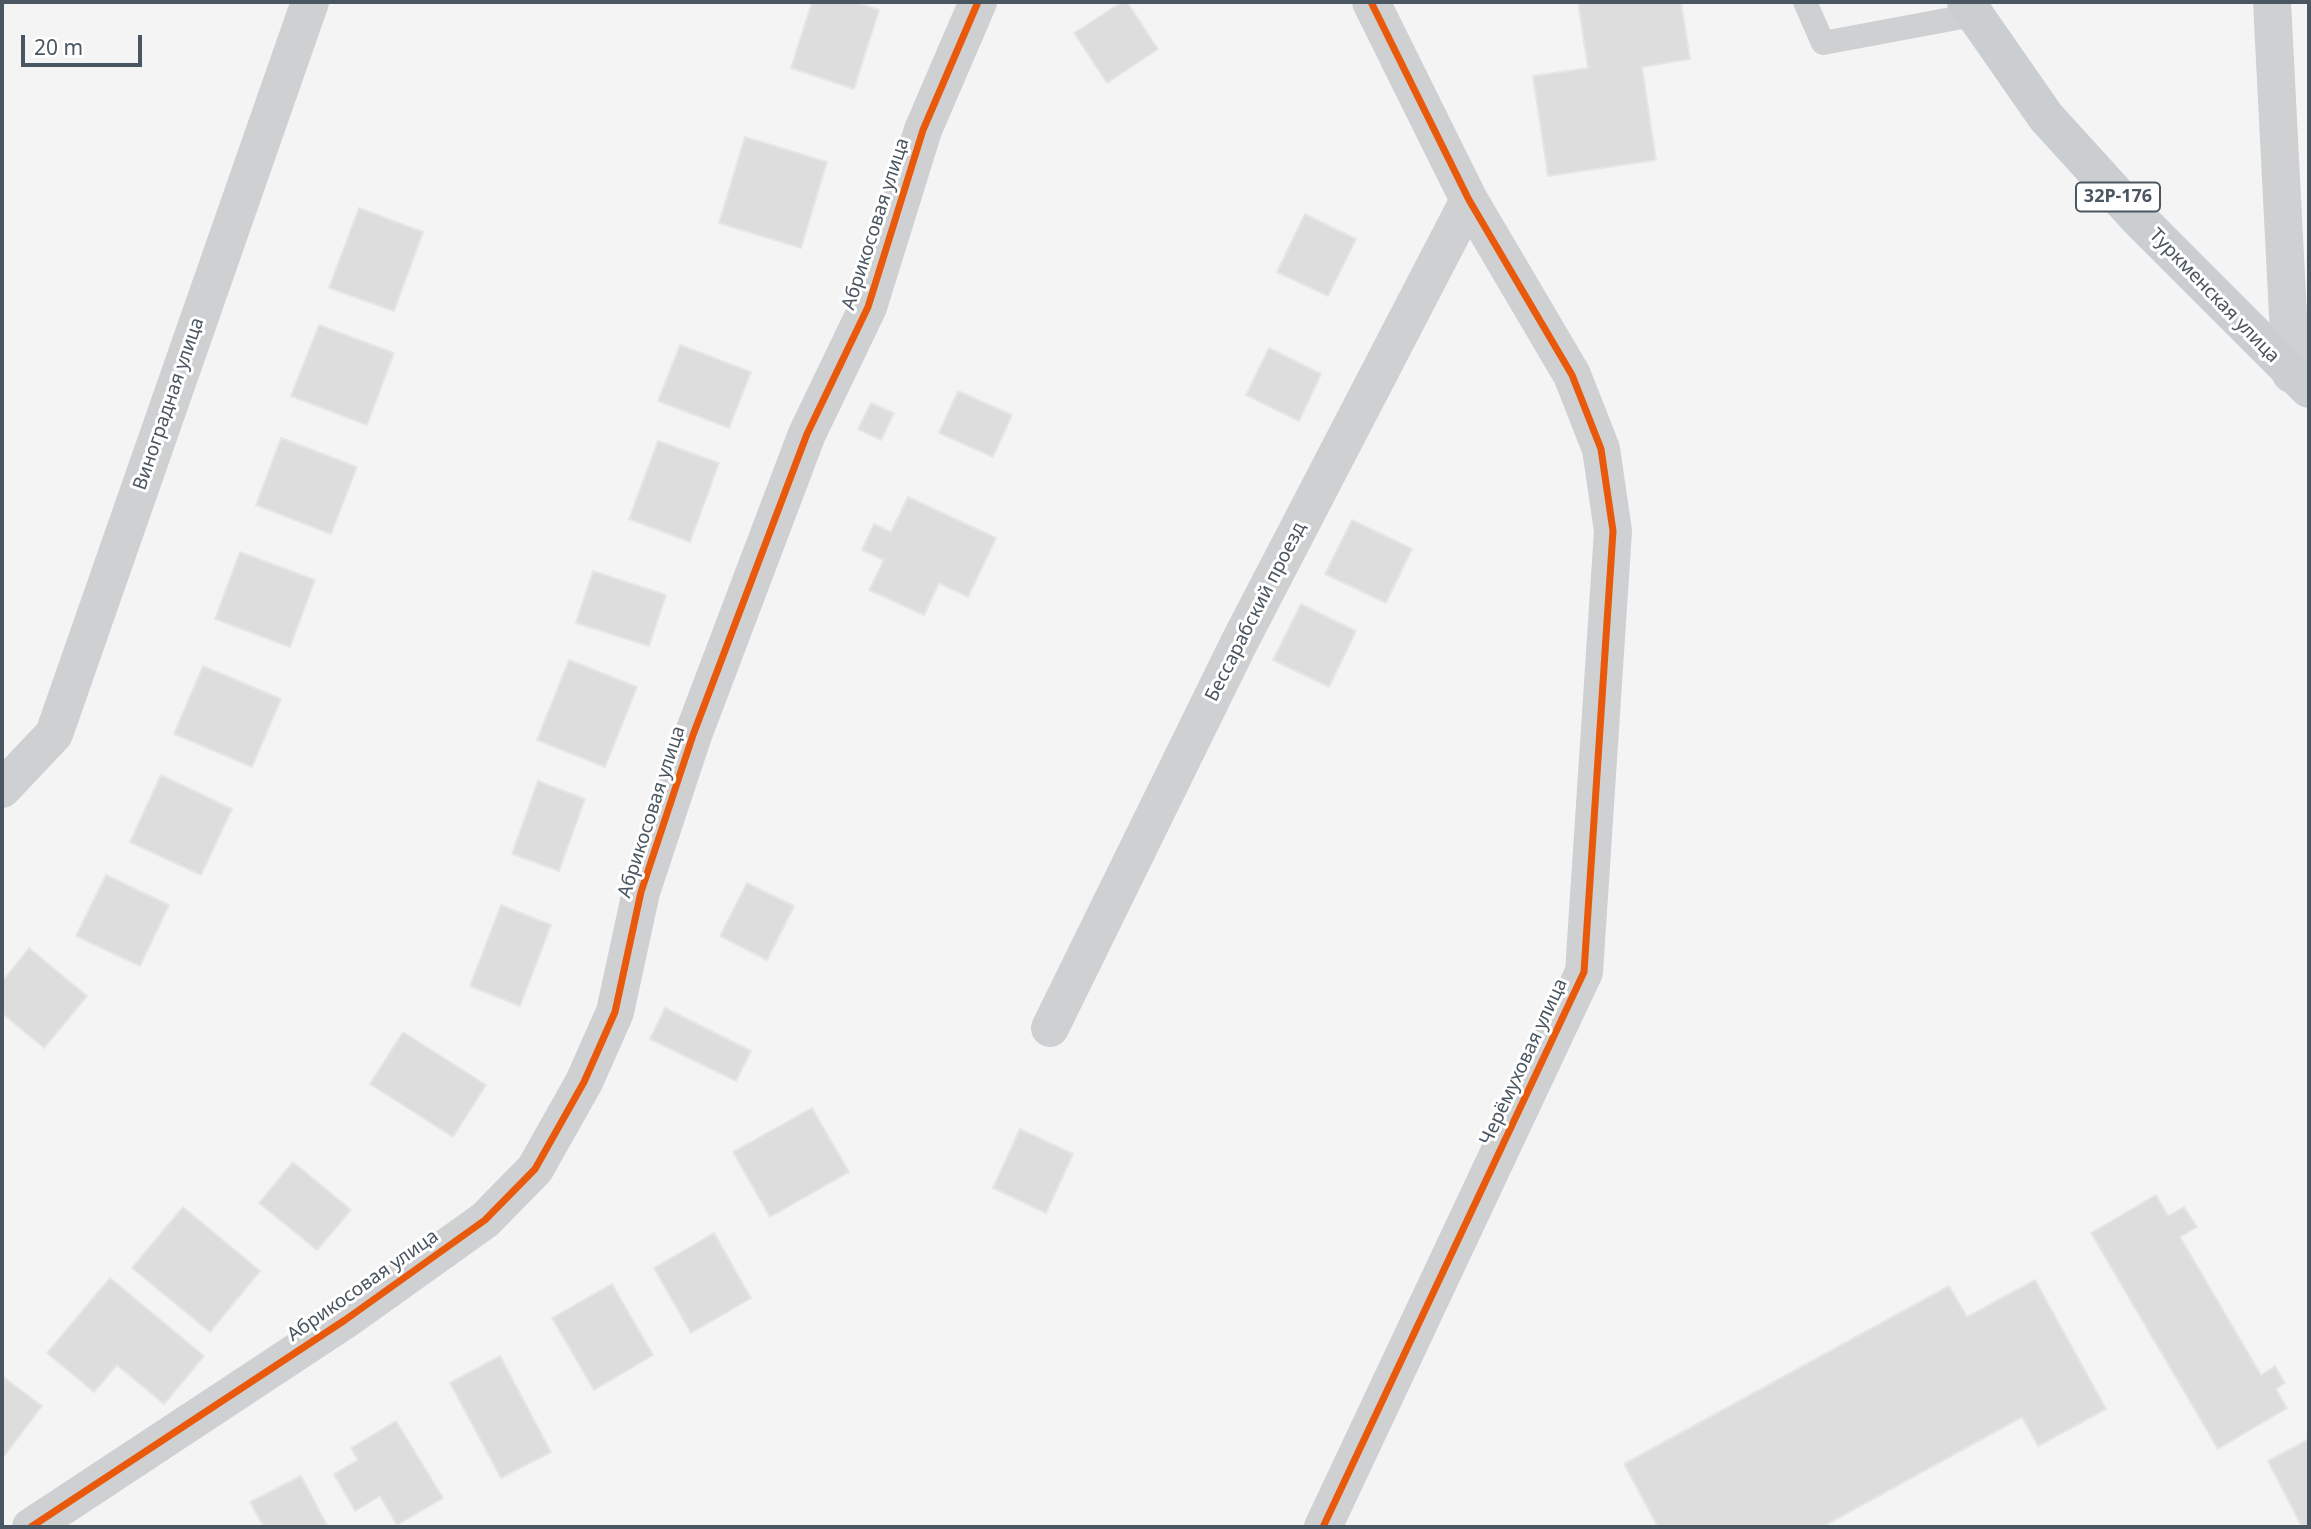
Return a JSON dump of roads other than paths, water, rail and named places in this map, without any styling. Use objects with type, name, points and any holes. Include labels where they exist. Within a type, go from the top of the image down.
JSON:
[{"type":"main road","name":"Туркменская улица","points":[[1969,8],[2046,117],[2137,217],[2300,382]]},
{"type":"street","name":"Виноградная улица","points":[[2,789],[54,734],[310,2]]},
{"type":"street","name":"Абрикосовая улица","points":[[31,1527],[345,1320],[485,1220],[535,1169],[584,1082],[615,1012],[641,892],[693,735],[807,434],[868,307],[923,130],[978,2]]},
{"type":"street","name":"Черёмуховая улица","points":[[1323,1527],[1584,972],[1613,531],[1601,449],[1572,375],[1469,200],[1371,2]]},
{"type":"street","points":[[2272,2],[2300,382]]},
{"type":"street","name":"Бессарабский проезд","points":[[1050,1028],[1240,641],[1469,200]]},
{"type":"lane","points":[[1805,2],[1823,43],[1969,8]]}]
